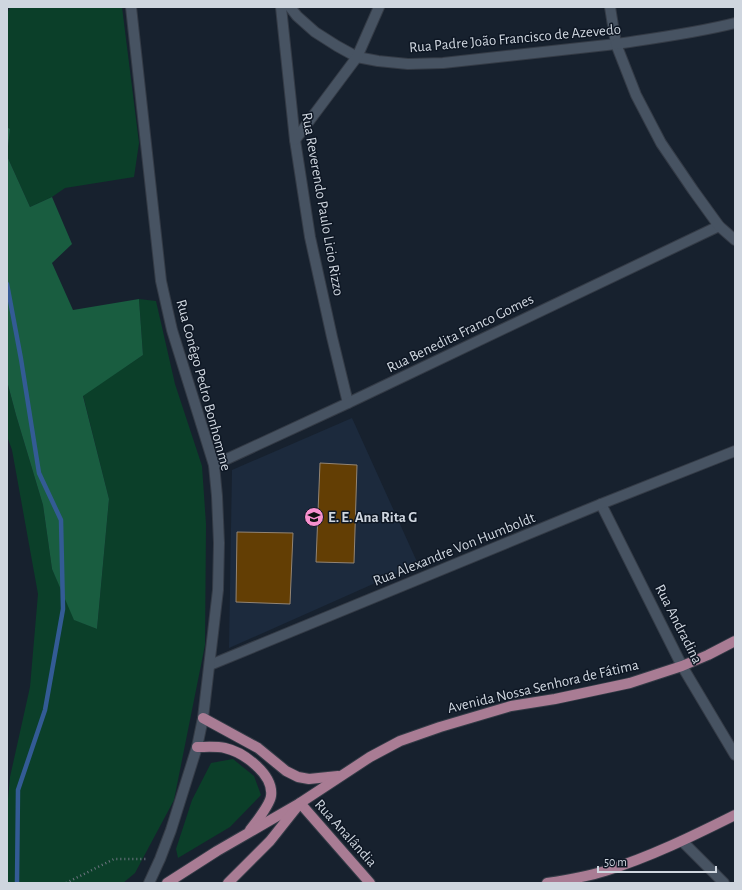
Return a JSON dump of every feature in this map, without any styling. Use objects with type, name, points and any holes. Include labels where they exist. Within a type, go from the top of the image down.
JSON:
[{"type":"main road","name":"Avenida Nossa Senhora de Fátima","points":[[300,803],[370,757],[400,741],[440,727],[512,706],[571,696],[630,683],[682,666],[735,641]]},
{"type":"main road","points":[[203,718],[258,748],[286,771],[298,777],[309,779],[340,776]]},
{"type":"main road","points":[[197,747],[225,748],[253,762],[264,774],[270,784],[271,795],[269,804],[249,833]]},
{"type":"main road","points":[[167,883],[217,851],[300,803]]},
{"type":"main road","points":[[228,883],[270,841],[300,803]]},
{"type":"main road","name":"Rua Analândia","points":[[300,803],[370,883]]},
{"type":"main road","points":[[548,883],[604,872],[682,841],[735,815]]},
{"type":"street","name":"Rua Conêgo Pedro Bonhomme","points":[[131,7],[161,281],[172,330],[214,465],[219,543],[218,590],[203,718],[197,747],[171,830],[149,883]]},
{"type":"street","name":"Rua Reverendo Paulo Licio Rizzo","points":[[281,7],[295,140],[310,237],[348,403]]},
{"type":"street","name":"Rua Padre João Francisco de Azevedo","points":[[290,7],[297,16],[315,32],[357,57],[408,64],[443,63],[616,44],[684,34],[735,23]]},
{"type":"street","points":[[295,140],[357,57],[379,7]]},
{"type":"street","points":[[610,7],[616,44],[636,95],[661,143],[719,226],[735,240]]},
{"type":"street","name":"Rua Benedita Franco Gomes","points":[[214,465],[348,403],[719,226]]},
{"type":"street","name":"Rua Alexandre Von Humboldt","points":[[710,462],[735,443]]},
{"type":"street","name":"Rua Alexandre Von Humboldt","points":[[210,665],[601,504],[735,451]]},
{"type":"street","name":"Rua Andradina","points":[[601,504],[682,666],[735,755]]},
{"type":"street","points":[[682,841],[724,883]]},
{"type":"path","points":[[66,883],[114,859],[160,859]]},
{"type":"shaded area","name":"E. E. Ana Rita G","points":[[352,418],[418,564],[229,648],[232,470]]},
{"type":"green space","points":[[10,7],[122,7],[139,143],[134,177],[65,188],[52,197],[30,207],[7,156],[10,129],[7,127],[7,14]]},
{"type":"green space","points":[[7,127],[10,129],[7,156]]},
{"type":"green space","points":[[7,156],[30,207],[52,197],[72,244],[52,263],[73,310],[139,299],[143,355],[83,396],[109,499],[97,629],[74,620],[52,569],[43,505],[7,381]]},
{"type":"green space","points":[[139,299],[156,301],[175,384],[202,466],[206,524],[205,645],[174,800],[135,873],[123,883],[7,883],[7,810],[10,777],[30,687],[38,594],[12,450],[7,436],[7,381],[43,505],[52,569],[75,620],[97,629],[109,499],[83,395],[143,355]]},
{"type":"green space","points":[[233,759],[254,776],[261,795],[230,827],[178,858],[176,849],[192,800],[211,763]]},
{"type":"building","points":[[320,463],[357,465],[354,563],[316,562]]},
{"type":"building","points":[[237,532],[293,533],[290,604],[236,602]]},
{"type":"waterway","points":[[7,284],[21,359],[39,473],[61,520],[63,609],[45,710],[18,790],[17,883]]},
{"type":"place","name":"E. E. Ana Rita G","points":[[314,517]]}]
